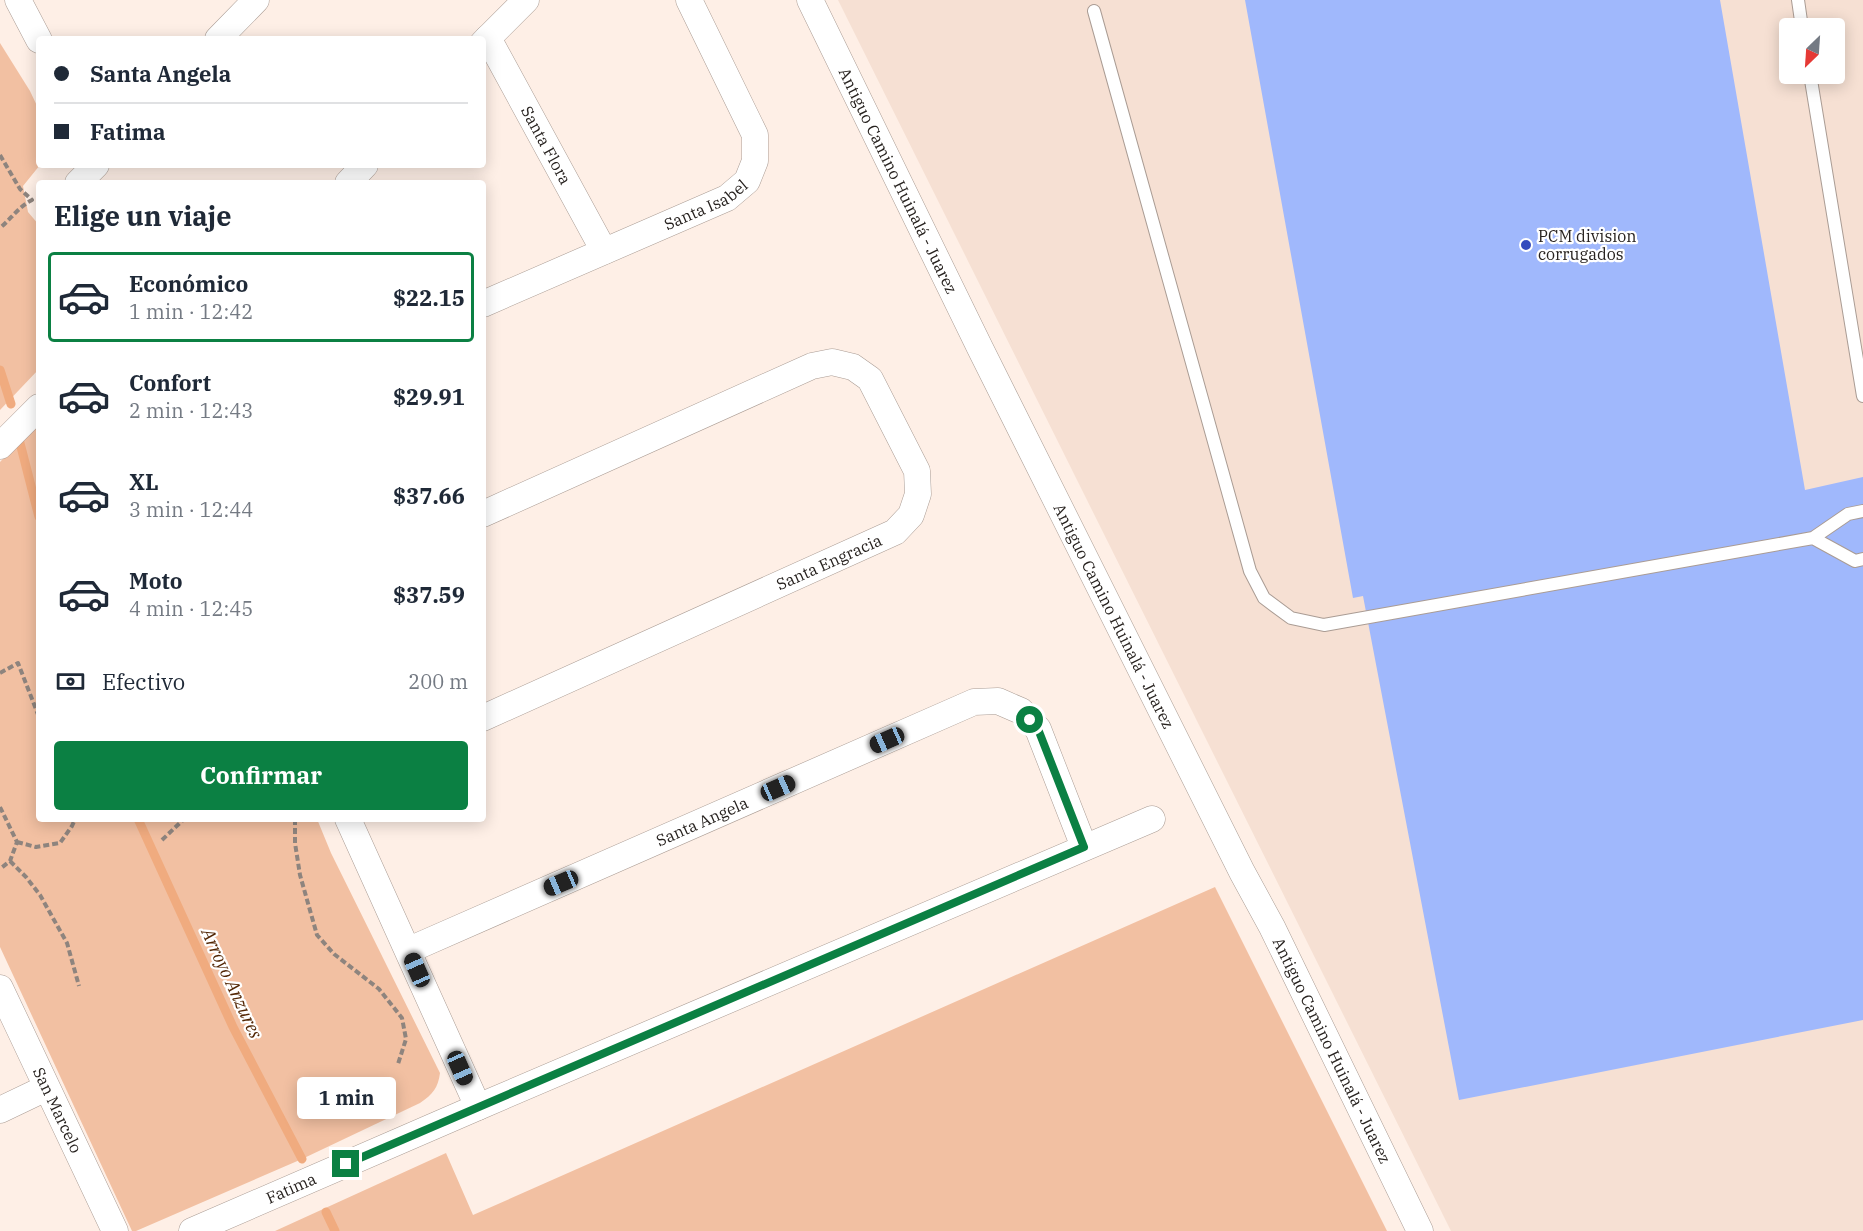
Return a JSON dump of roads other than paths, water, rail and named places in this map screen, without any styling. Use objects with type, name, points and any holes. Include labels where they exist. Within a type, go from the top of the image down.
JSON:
[{"type":"street","points":[[18,0],[37,36]]},
{"type":"street","points":[[221,36],[256,0]]},
{"type":"street","points":[[486,40],[526,0]]},
{"type":"street","name":"Santa Isabel","points":[[486,303],[727,198],[747,181],[755,161],[755,135],[689,0]]},
{"type":"street","name":"Antiguo Camino Huinalá - Juarez","points":[[810,0],[985,359],[1242,872],[1272,927],[1420,1231]]},
{"type":"street","name":"Santa Flora","points":[[486,40],[604,251]]},
{"type":"street","points":[[81,180],[93,168]]},
{"type":"street","points":[[351,180],[362,168]]},
{"type":"street","name":"Santa Engracia","points":[[486,513],[812,366],[832,362],[853,367],[870,379],[917,471],[918,494],[911,515],[895,532],[486,717]]},
{"type":"street","points":[[0,446],[36,410]]},
{"type":"street","name":"Santa Angela","points":[[408,950],[974,702],[998,701],[1021,711],[1038,729],[1084,847]]},
{"type":"street","name":"Fatima","points":[[192,1231],[1152,819]]},
{"type":"street","points":[[349,822],[478,1107]]},
{"type":"street","name":"San Marcelo","points":[[0,988],[115,1231]]},
{"type":"street","points":[[0,1110],[46,1088]]},
{"type":"lane","points":[[1798,0],[1801,18]]},
{"type":"lane","points":[[1094,10],[1250,571],[1264,598],[1291,618],[1324,626],[1813,538],[1848,514],[1863,511]]},
{"type":"lane","points":[[1812,84],[1863,396]]},
{"type":"lane","points":[[1813,538],[1855,561],[1863,560]]},
{"type":"waterway","name":"Arroyo Anzures","points":[[0,370],[11,404]]},
{"type":"waterway","name":"Arroyo Anzures","points":[[19,439],[36,505]]},
{"type":"waterway","name":"Arroyo Anzures","points":[[139,822],[233,1027],[302,1159]]},
{"type":"waterway","name":"Arroyo Anzures","points":[[326,1212],[335,1231]]},
{"type":"place","name":"PCM division corrugados","points":[[1526,245]]}]
